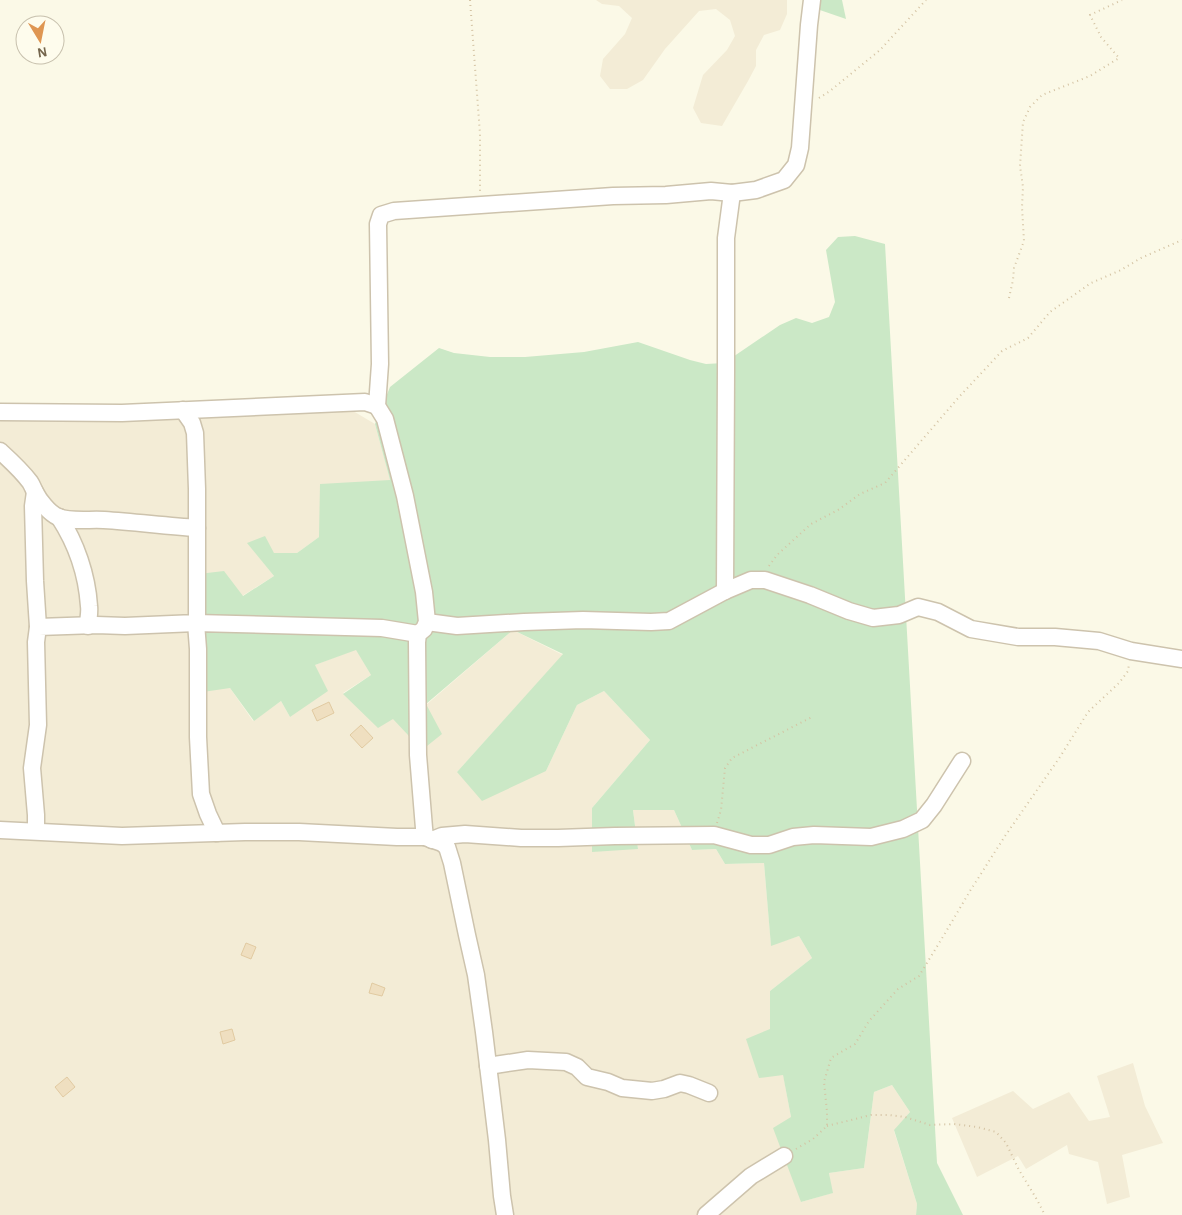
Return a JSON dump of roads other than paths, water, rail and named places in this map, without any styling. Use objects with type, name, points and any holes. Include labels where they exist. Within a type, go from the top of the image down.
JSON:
[{"type":"street","points":[[428,838],[418,755],[424,592],[405,496],[385,419],[377,406],[380,364],[378,224],[381,215],[394,211],[481,205],[711,191],[732,193],[756,190],[784,180],[796,165],[800,148],[812,0]]},
{"type":"street","points":[[725,591],[726,238],[732,193]]},
{"type":"street","points":[[0,412],[110,413],[365,402],[377,406]]},
{"type":"street","points":[[182,410],[192,423],[194,433],[197,489],[198,616],[196,623],[201,794],[217,833]]},
{"type":"street","points":[[0,451],[29,481],[50,511],[59,517],[75,520],[116,521],[197,528]]},
{"type":"street","points":[[35,492],[33,506],[38,627],[36,642],[38,725],[32,768],[36,831]]},
{"type":"street","points":[[59,517],[80,559],[90,608],[88,626]]},
{"type":"street","points":[[38,627],[196,623],[422,628],[524,622],[669,621],[725,591],[751,580],[765,580],[873,618],[899,615],[918,607],[938,612],[971,629],[1018,637],[1055,637],[1099,641],[1131,651],[1182,659]]},
{"type":"street","points":[[0,830],[122,836],[300,832],[428,838],[465,834],[530,838],[714,835],[750,845],[769,845],[800,836],[871,837],[903,829],[922,820],[934,805],[962,761]]},
{"type":"street","points":[[428,838],[442,842],[452,863],[476,975],[497,1140],[502,1196],[506,1215]]},
{"type":"street","points":[[488,1066],[528,1060],[566,1062],[577,1067],[587,1077],[608,1082],[622,1088],[652,1091],[664,1090],[680,1083],[708,1093]]},
{"type":"street","points":[[706,1215],[751,1176],[784,1156]]}]
